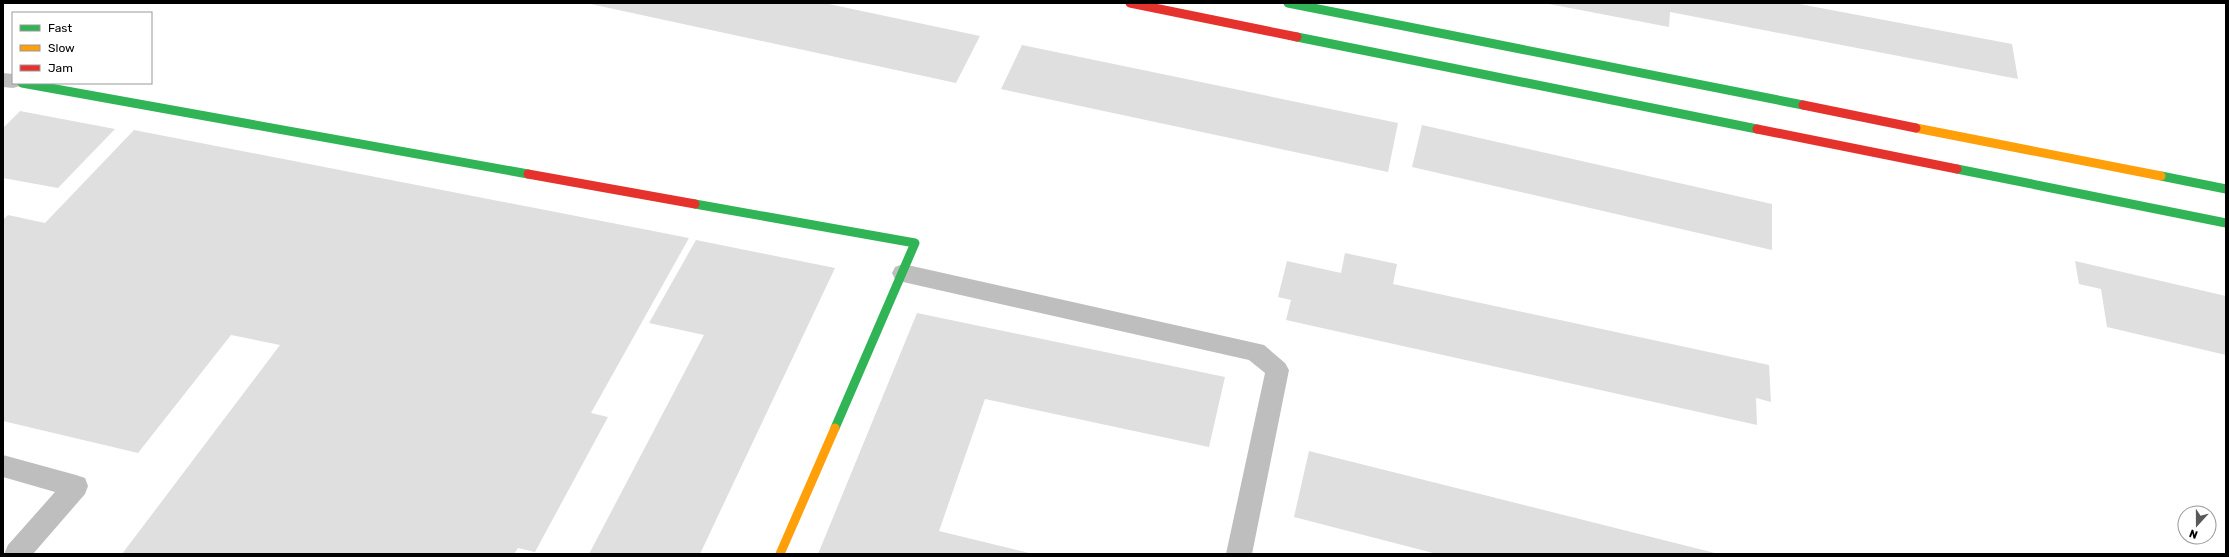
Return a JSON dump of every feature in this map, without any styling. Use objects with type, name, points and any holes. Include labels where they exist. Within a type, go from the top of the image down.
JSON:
[{"type":"main road","points":[[1130,3],[2226,224]]},
{"type":"main road","points":[[1288,3],[2226,189]]},
{"type":"main road","points":[[28,84],[915,243],[780,554]]},
{"type":"street","points":[[903,273],[1256,352],[1277,370],[1239,554]]},
{"type":"street","points":[[3,466],[76,486],[17,554]]},
{"type":"building","points":[[586,3],[824,3],[980,36],[956,83]]},
{"type":"building","points":[[1794,3],[2012,44],[2018,79],[1670,12],[1669,27],[1549,4]]},
{"type":"building","points":[[1022,45],[1398,123],[1388,172],[1001,89]]},
{"type":"building","points":[[20,111],[115,129],[58,188],[3,178],[3,128]]},
{"type":"building","points":[[1422,125],[1772,204],[1772,250],[1412,167]]},
{"type":"building","points":[[134,130],[689,238],[591,413],[608,417],[535,552],[518,548],[514,554],[122,554],[280,345],[231,335],[138,453],[3,421],[3,220],[8,215],[45,223]]},
{"type":"building","points":[[696,240],[835,268],[700,554],[589,554],[704,335],[649,323]]},
{"type":"building","points":[[1345,253],[1397,264],[1393,284],[1769,365],[1771,402],[1756,398],[1757,425],[1286,320],[1291,300],[1278,297],[1287,261],[1341,273]]},
{"type":"building","points":[[2075,261],[2226,296],[2226,355],[2107,327],[2101,289],[2079,284]]},
{"type":"building","points":[[917,313],[1225,377],[1209,447],[985,399],[939,531],[1033,554],[818,554]]},
{"type":"building","points":[[1309,451],[1715,554],[1437,554],[1294,517]]},
{"type":"traffic: fast","points":[[1288,3],[1803,105]]},
{"type":"traffic: fast","points":[[1297,37],[1757,129]]},
{"type":"traffic: fast","points":[[28,84],[528,174]]},
{"type":"traffic: fast","points":[[1957,169],[2226,223]]},
{"type":"traffic: fast","points":[[2161,176],[2226,189]]},
{"type":"traffic: fast","points":[[695,204],[915,243],[835,428]]},
{"type":"traffic: slow","points":[[1916,128],[2161,176]]},
{"type":"traffic: slow","points":[[780,554],[835,428]]},
{"type":"traffic: jam","points":[[1130,3],[1297,37]]},
{"type":"traffic: jam","points":[[1803,105],[1916,128]]},
{"type":"traffic: jam","points":[[1757,129],[1957,169]]},
{"type":"traffic: jam","points":[[528,174],[695,204]]}]
